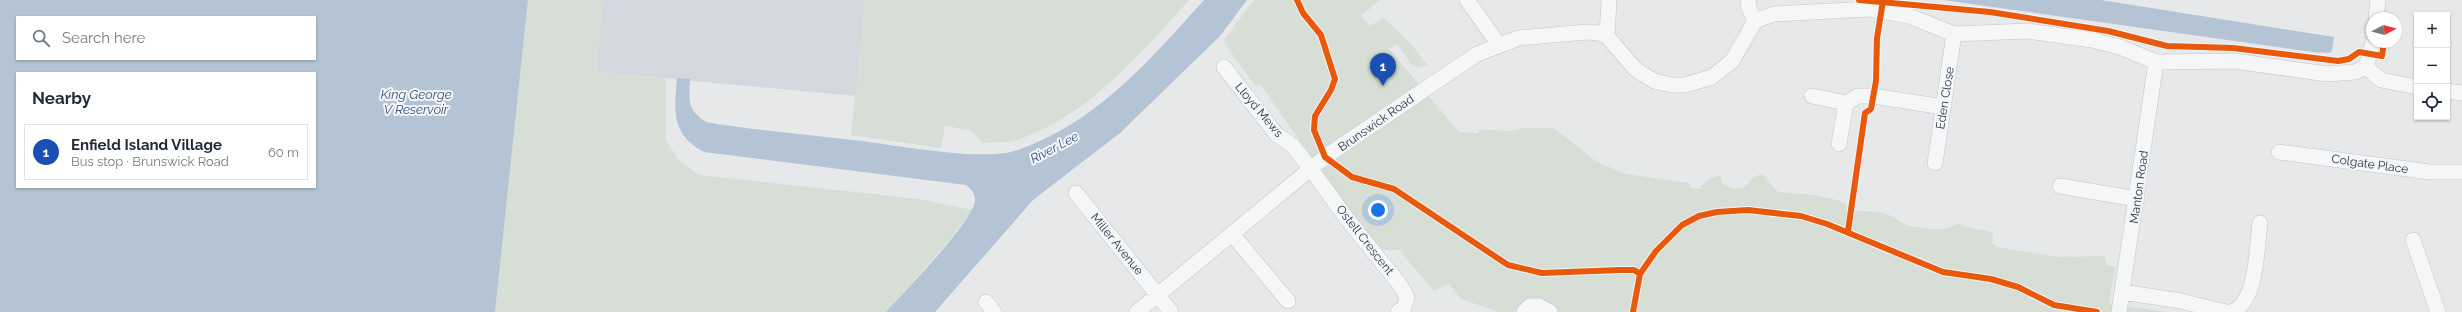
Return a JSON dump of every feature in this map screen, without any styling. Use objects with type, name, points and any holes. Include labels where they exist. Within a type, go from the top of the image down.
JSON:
[{"type":"street","points":[[1468,0],[1500,45]]},
{"type":"street","points":[[1609,0],[1607,36],[1634,69],[1654,81],[1671,85],[1685,85],[1712,77],[1732,61],[1755,21],[1774,14],[1871,9],[1909,16],[1954,34],[2028,31],[2058,34],[2120,47],[2156,62],[2234,61],[2326,74],[2355,72],[2366,67],[2371,48]]},
{"type":"street","points":[[1748,0],[1749,8],[1755,21]]},
{"type":"street","points":[[2377,12],[2378,0]]},
{"type":"street","name":"Brunswick Road","points":[[1137,312],[1311,169],[1440,78],[1477,54],[1519,38],[1547,34],[1587,32],[1607,36]]},
{"type":"street","name":"Eden Close","points":[[1935,163],[1954,34]]},
{"type":"street","name":"Manton Road","points":[[2119,312],[2137,199],[2156,62]]},
{"type":"street","name":"Lloyd Mews","points":[[1224,67],[1276,134],[1292,145],[1311,169]]},
{"type":"street","points":[[2366,67],[2381,80],[2414,86]]},
{"type":"street","points":[[2450,91],[2462,93]]},
{"type":"street","points":[[1812,96],[1846,103],[1858,96],[1873,96],[1943,107]]},
{"type":"street","points":[[1839,144],[1846,103]]},
{"type":"street","name":"Colgate Place","points":[[2279,152],[2430,172],[2462,172]]},
{"type":"street","name":"Ostell Crescent","points":[[1311,169],[1347,220],[1401,286],[1407,298],[1404,307],[1398,312]]},
{"type":"street","points":[[2060,186],[2137,199]]},
{"type":"street","name":"Miller Avenue","points":[[1076,193],[1158,295]]},
{"type":"street","points":[[2230,312],[2243,307],[2250,293],[2260,222]]},
{"type":"street","points":[[1232,234],[1288,301]]},
{"type":"street","points":[[2413,240],[2438,312]]},
{"type":"street","points":[[2122,292],[2181,301],[2226,312]]},
{"type":"street","points":[[1158,295],[1171,312]]},
{"type":"street","points":[[1524,312],[1530,306],[1539,306],[1550,312]]},
{"type":"shaded area","points":[[528,0],[603,0],[596,72],[666,79],[666,140],[679,161],[700,175],[919,199],[972,210],[949,241],[886,312],[495,312]]},
{"type":"shaded area","points":[[603,0],[865,0],[856,96],[596,72]]},
{"type":"shaded area","points":[[865,0],[1189,0],[1133,61],[1069,115],[1020,139],[1007,142],[983,143],[970,130],[945,126],[941,148],[851,135]]},
{"type":"shaded area","points":[[1254,0],[1380,0],[1361,16],[1370,26],[1384,18],[1411,44],[1427,65],[1418,68],[1412,65],[1397,44],[1389,49],[1459,132],[1478,133],[1480,129],[1507,131],[1523,128],[1554,128],[1597,162],[1626,174],[1689,183],[1691,188],[1702,189],[1701,186],[1710,178],[1720,176],[1723,184],[1733,189],[1746,187],[1752,178],[1762,174],[1778,192],[1813,195],[1837,200],[1847,205],[1846,209],[1888,214],[1911,226],[1927,229],[1940,229],[1961,224],[1968,228],[1989,231],[1993,233],[1992,243],[1997,247],[2059,257],[2104,256],[2107,265],[2115,267],[2109,304],[2167,312],[1555,312],[1530,302],[1513,312],[1499,312],[1461,299],[1449,284],[1434,291],[1399,250],[1377,250],[1260,84],[1256,87],[1223,41]]},
{"type":"water","name":"King George V Reservoir","points":[[0,0],[528,0],[495,312],[0,312]]},
{"type":"water","name":"River Lee","points":[[1204,0],[1247,0],[1220,36],[1120,133],[1033,200],[935,312],[886,312],[937,256],[972,210],[975,200],[974,195],[970,188],[966,185],[704,152],[693,145],[685,137],[677,121],[675,101],[677,78],[690,79],[690,104],[695,113],[706,122],[784,133],[964,154],[1003,153],[1018,150],[1046,138],[1073,123],[1097,106],[1142,66]]},
{"type":"water","points":[[1943,0],[2101,0],[2334,37],[2332,50],[2330,53],[2313,52]]},
{"type":"cycle path","points":[[1297,0],[1303,13],[1321,35],[1335,79],[1331,90],[1315,116],[1314,130],[1325,157],[1352,177],[1394,189],[1508,265],[1542,273],[1634,270],[1640,274]]},
{"type":"cycle path","points":[[1859,0],[1990,12],[2108,31],[2167,46],[2233,48],[2338,61],[2349,59],[2359,52],[2382,56],[2383,48]]},
{"type":"cycle path","points":[[1848,231],[1865,113],[1871,109],[1876,81],[1877,38],[1883,1]]},
{"type":"cycle path","points":[[1633,312],[1640,274],[1656,251],[1682,225],[1699,216],[1717,212],[1748,210],[1801,216],[1827,224],[1943,272],[1991,279],[2018,287],[2054,305],[2097,312]]},
{"type":"place","name":"Enfield Island Village","points":[[1383,86]]}]
